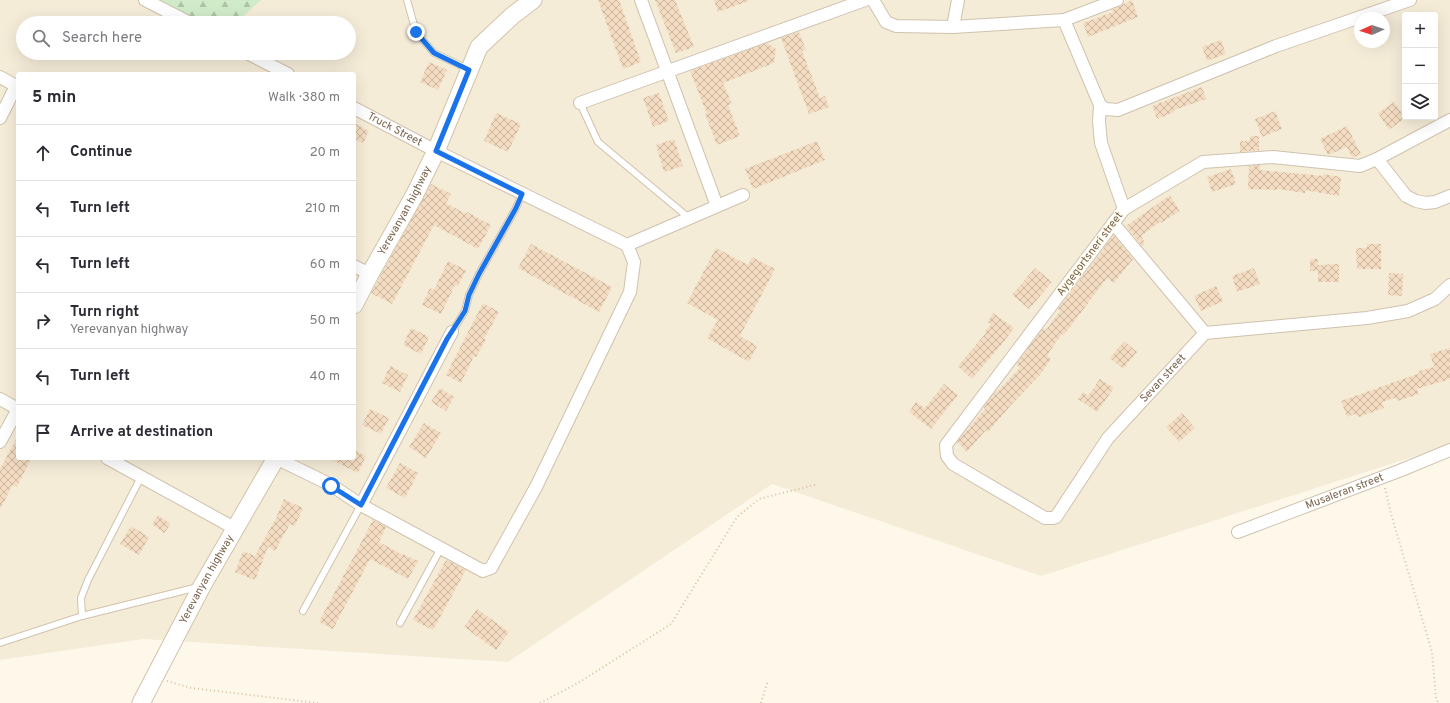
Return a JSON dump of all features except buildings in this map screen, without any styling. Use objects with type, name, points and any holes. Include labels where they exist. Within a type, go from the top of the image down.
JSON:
[{"type":"main road","name":"Yerevanyan highway","points":[[356,301],[414,196],[436,151],[479,47],[512,16],[533,0]]},
{"type":"main road","name":"Yerevanyan highway","points":[[140,703],[202,586],[275,460]]},
{"type":"street","points":[[145,0],[176,16]]},
{"type":"street","points":[[641,0],[717,206]]},
{"type":"street","points":[[580,103],[865,0]]},
{"type":"street","points":[[873,0],[886,22],[896,26],[953,27],[1064,20],[1117,0]]},
{"type":"street","points":[[953,27],[958,0]]},
{"type":"street","points":[[1100,105],[1105,109],[1118,110],[1276,46],[1410,0]]},
{"type":"street","points":[[1064,20],[1100,105],[1099,122],[1101,142],[1124,209]]},
{"type":"street","points":[[261,60],[284,72]]},
{"type":"street","points":[[0,77],[16,86]]},
{"type":"street","points":[[0,118],[16,89]]},
{"type":"street","name":"Truck Street","points":[[356,109],[436,151],[627,245]]},
{"type":"street","name":"Aygegortsneri street","points":[[946,445],[1124,209],[1204,162],[1272,157],[1360,166],[1377,159],[1450,120]]},
{"type":"street","points":[[1377,159],[1406,196],[1416,201],[1426,203],[1434,202],[1450,196]]},
{"type":"street","points":[[280,460],[331,486],[361,505],[483,571],[491,568],[536,488],[630,292],[634,262],[627,245],[743,195]]},
{"type":"street","points":[[1113,224],[1205,334],[1367,318],[1408,311],[1435,299],[1450,285]]},
{"type":"street","points":[[356,267],[370,274]]},
{"type":"street","points":[[361,505],[452,332]]},
{"type":"street","name":"Sevan street","points":[[946,445],[947,456],[953,464],[1045,518],[1056,517],[1108,438],[1205,334]]},
{"type":"street","points":[[0,399],[16,408]]},
{"type":"street","points":[[0,442],[16,413]]},
{"type":"street","name":"Musaleran street","points":[[1238,532],[1450,450]]},
{"type":"street","points":[[111,460],[236,529]]},
{"type":"lane","points":[[407,0],[416,32],[434,53],[469,70]]},
{"type":"lane","points":[[580,103],[598,142],[689,218]]},
{"type":"lane","points":[[452,332],[465,311],[469,295],[479,274],[516,208],[522,194]]},
{"type":"lane","points":[[82,616],[81,598],[88,580],[142,477]]},
{"type":"lane","points":[[303,611],[361,505]]},
{"type":"lane","points":[[400,623],[441,548]]},
{"type":"lane","points":[[0,643],[82,616],[202,586]]},
{"type":"path","points":[[1383,477],[1390,514],[1432,652],[1436,698],[1438,703]]},
{"type":"path","points":[[540,703],[578,683],[671,624],[737,517],[759,499],[818,484]]},
{"type":"path","points":[[154,677],[191,688],[318,703]]},
{"type":"path","points":[[761,703],[768,680]]},
{"type":"shaded area","points":[[0,0],[1450,0],[1450,445],[1041,576],[772,484],[508,662],[143,639],[0,660]]},
{"type":"green space","points":[[153,0],[261,0],[244,16],[184,16]]},
{"type":"route","points":[[331,486],[361,505],[447,339],[465,311],[469,295],[479,274],[516,208],[522,194],[436,151],[469,70],[434,53],[416,32]]}]
